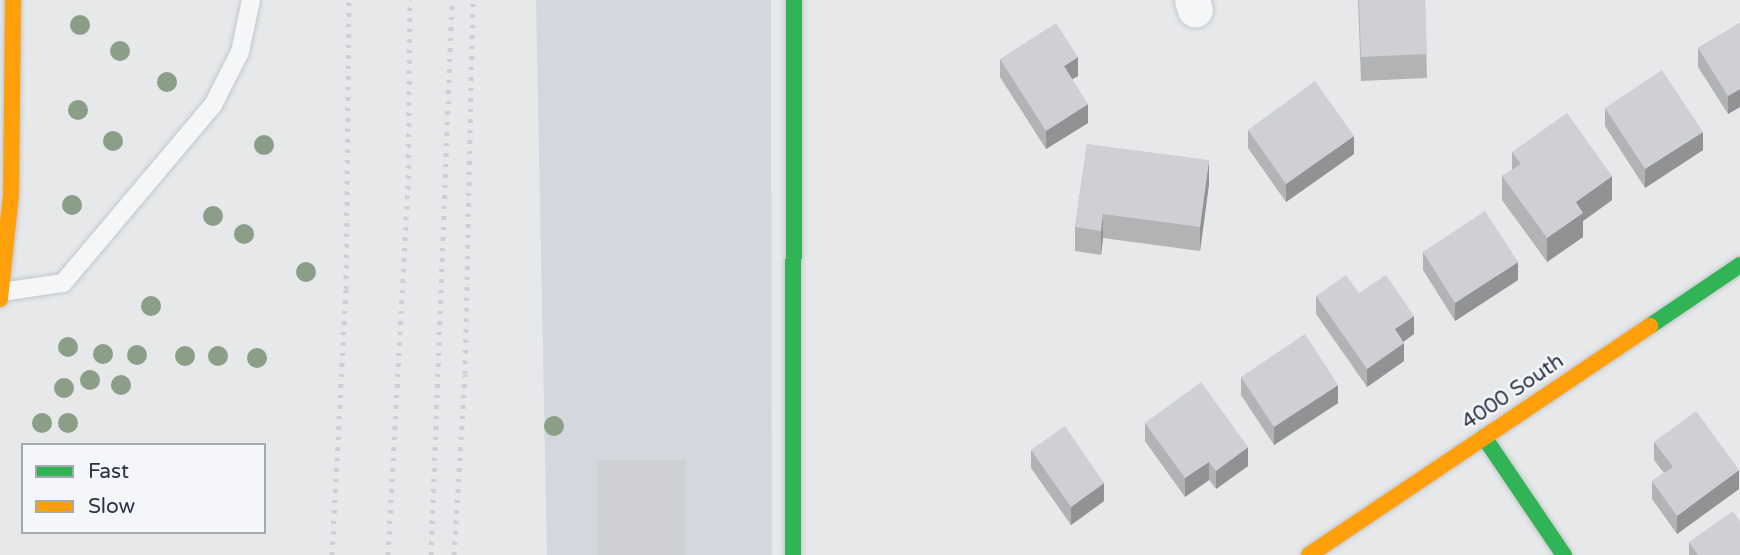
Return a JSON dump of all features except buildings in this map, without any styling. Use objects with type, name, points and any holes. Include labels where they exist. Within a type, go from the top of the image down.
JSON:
[{"type":"street","points":[[1,295],[11,195],[13,0]]},
{"type":"street","points":[[793,555],[794,0]]},
{"type":"street","name":"4000 South","points":[[1309,555],[1740,265]]},
{"type":"street","points":[[1484,437],[1564,555]]},
{"type":"lane","points":[[1,295],[64,283],[213,106],[240,52],[251,0]]},
{"type":"shaded area","points":[[536,0],[771,0],[772,555],[547,555]]},
{"type":"railway","points":[[332,555],[346,289],[349,0]]},
{"type":"railway","points":[[388,555],[408,189],[410,0]]},
{"type":"railway","points":[[431,555],[452,0]]},
{"type":"railway","points":[[454,555],[465,374],[473,0]]},
{"type":"traffic: fast","points":[[793,555],[794,0]]},
{"type":"traffic: fast","points":[[1650,326],[1740,265]]},
{"type":"traffic: fast","points":[[1484,437],[1564,555]]},
{"type":"traffic: slow","points":[[0,299],[11,195],[13,0]]},
{"type":"traffic: slow","points":[[1309,555],[1650,326]]}]
